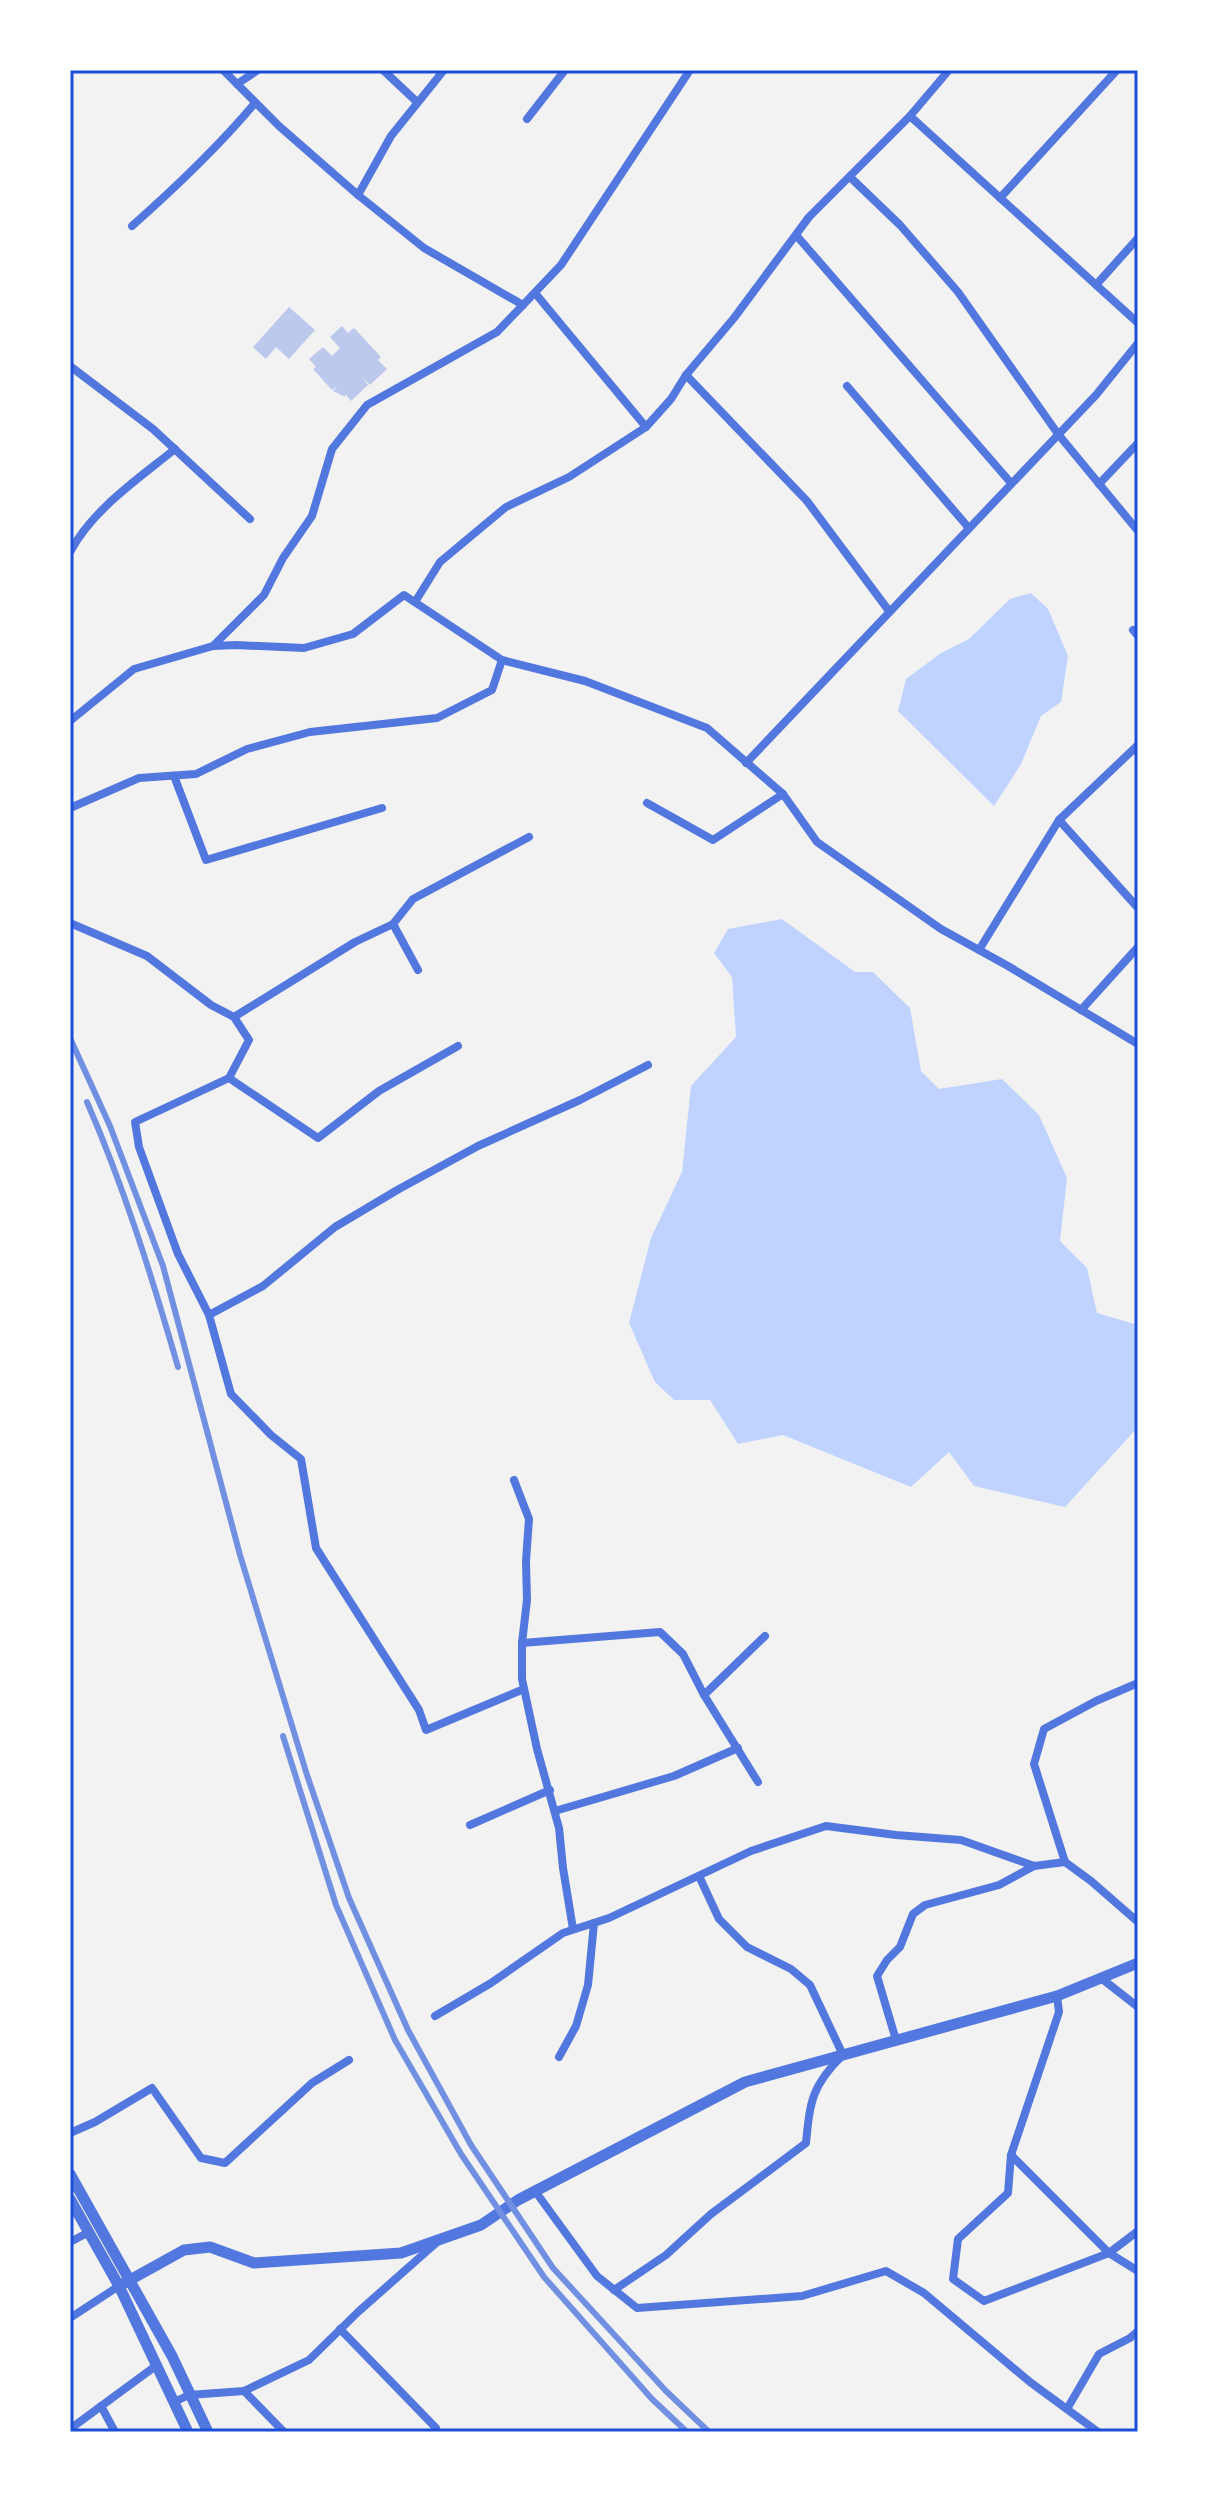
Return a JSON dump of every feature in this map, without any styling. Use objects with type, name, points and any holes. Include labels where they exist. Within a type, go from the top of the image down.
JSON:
[{"type":"street","points":[[223,70],[279,126],[424,248],[523,305]]},
{"type":"street","points":[[237,84],[258,70]]},
{"type":"street","points":[[383,70],[417,102]]},
{"type":"street","points":[[358,195],[391,136],[444,70]]},
{"type":"street","points":[[527,119],[565,70]]},
{"type":"street","points":[[213,646],[264,595],[283,558],[312,516],[332,449],[367,405],[497,332],[535,293],[561,265],[690,70]]},
{"type":"street","points":[[415,602],[440,562],[506,507],[569,477],[646,427],[734,318],[809,217],[910,116],[949,70]]},
{"type":"street","points":[[1000,198],[1117,70]]},
{"type":"street","points":[[132,226],[232,130],[255,103]]},
{"type":"street","points":[[910,116],[1138,323]]},
{"type":"street","points":[[850,177],[900,225],[958,292],[1058,434],[1138,531]]},
{"type":"street","points":[[796,235],[1011,483]]},
{"type":"street","points":[[1096,285],[1138,238]]},
{"type":"street","points":[[535,293],[646,427]]},
{"type":"street","points":[[746,763],[1096,395],[1138,343]]},
{"type":"street","points":[[70,366],[153,429],[250,519]]},
{"type":"street","points":[[686,375],[807,501],[889,611]]},
{"type":"street","points":[[847,386],[968,527]]},
{"type":"street","points":[[1099,484],[1138,443]]},
{"type":"street","points":[[70,552],[73,538],[175,449]]},
{"type":"street","points":[[70,721],[134,669],[213,646],[304,648],[353,634],[404,595],[502,660],[585,681],[707,728],[783,794],[817,842],[941,929],[1138,1044]]},
{"type":"street","points":[[70,808],[139,778],[196,774],[247,749],[310,732],[437,718],[492,690],[502,660]]},
{"type":"street","points":[[979,950],[1059,820],[1138,745]]},
{"type":"street","points":[[174,776],[206,860],[382,808]]},
{"type":"street","points":[[647,803],[713,840],[783,794]]},
{"type":"street","points":[[1059,820],[1137,904]]},
{"type":"street","points":[[234,1017],[355,942],[393,924],[413,899],[529,837]]},
{"type":"street","points":[[70,923],[147,956],[211,1005],[234,1017],[249,1040],[229,1078],[135,1122],[139,1147],[178,1254],[209,1315],[231,1394],[271,1435],[301,1459],[316,1548],[419,1710],[426,1730],[524,1689]]},
{"type":"street","points":[[393,924],[418,970]]},
{"type":"street","points":[[1081,1010],[1138,947]]},
{"type":"street","points":[[229,1078],[318,1138],[379,1091],[458,1046]]},
{"type":"street","points":[[209,1315],[263,1286],[335,1227],[399,1189],[478,1146],[648,1065]]},
{"type":"street","points":[[514,1480],[529,1519],[527,1600],[522,1643],[524,1689],[555,1811],[573,1929]]},
{"type":"street","points":[[522,1643],[660,1632],[683,1654],[704,1695],[758,1782]]},
{"type":"street","points":[[704,1695],[765,1636]]},
{"type":"street","points":[[1138,1683],[1044,1729],[1034,1764],[1065,1862],[1138,1922]]},
{"type":"street","points":[[555,1811],[674,1776],[738,1748]]},
{"type":"street","points":[[470,1825],[550,1790]]},
{"type":"street","points":[[435,2016],[491,1983],[563,1933],[609,1918],[751,1851],[826,1826],[961,1840],[1034,1866]]},
{"type":"street","points":[[896,2040],[877,1976],[900,1947],[913,1914],[925,1905],[999,1885],[1034,1866],[1065,1862]]},
{"type":"street","points":[[699,1876],[719,1919],[747,1947],[791,1969],[810,1985],[843,2055]]},
{"type":"street","points":[[559,2057],[576,2026],[588,1985],[594,1923]]},
{"type":"street","points":[[70,2318],[184,2250],[210,2247],[254,2263],[401,2253],[481,2225],[518,2200],[745,2082],[1057,1996],[1138,1963]]},
{"type":"street","points":[[1101,1978],[1138,2007]]},
{"type":"street","points":[[1057,1996],[1059,2012],[1011,2155],[1008,2193],[958,2239],[953,2279],[984,2301],[1109,2253],[1138,2231]]},
{"type":"street","points":[[614,2290],[666,2255],[711,2214],[806,2143],[811,2102],[824,2073],[843,2055]]},
{"type":"street","points":[[70,2133],[152,2088],[201,2158],[225,2163],[312,2083],[349,2060]]},
{"type":"street","points":[[1011,2155],[1109,2253],[1138,2271]]},
{"type":"street","points":[[70,2174],[94,2229],[124,2283],[172,2356],[208,2432]]},
{"type":"street","points":[[535,2191],[597,2276],[637,2308],[802,2296],[886,2271],[924,2293],[1030,2382],[1098,2432]]},
{"type":"street","points":[[70,2199],[94,2229]]},
{"type":"street","points":[[70,2242],[94,2229]]},
{"type":"street","points":[[174,2402],[189,2395],[244,2391],[309,2360],[440,2240]]},
{"type":"street","points":[[124,2283],[188,2432]]},
{"type":"street","points":[[340,2329],[436,2428]]},
{"type":"street","points":[[1067,2409],[1099,2354],[1138,2331]]},
{"type":"street","points":[[70,2429],[172,2356]]},
{"type":"street","points":[[244,2391],[284,2432]]},
{"type":"street","points":[[101,2406],[115,2432]]},
{"type":"water","points":[[1031,593],[1048,609],[1068,656],[1061,702],[1041,716],[1021,764],[994,806],[898,711],[906,679],[941,653],[969,639],[1010,599]]},
{"type":"water","points":[[782,919],[855,972],[873,972],[910,1008],[921,1071],[939,1089],[1002,1079],[1039,1115],[1067,1178],[1060,1241],[1087,1268],[1097,1313],[1138,1325],[1138,1427],[1065,1507],[974,1486],[949,1452],[911,1487],[783,1435],[738,1444],[710,1400],[674,1400],[655,1382],[629,1323],[651,1238],[682,1172],[691,1086],[736,1037],[732,977],[714,953],[728,929]]},
{"type":"building","points":[[289,307],[315,330],[289,359],[276,347],[266,359],[253,347]]},
{"type":"building","points":[[342,326],[348,333],[354,328],[381,357],[378,360],[387,369],[370,385],[362,377],[368,385],[351,401],[345,394],[345,397],[333,391],[338,386],[332,390],[313,369],[316,367],[309,359],[323,347],[332,356],[340,348],[330,337]]},
{"type":"railway","points":[[70,1038],[110,1126],[163,1266],[240,1555],[307,1775],[349,1898],[408,2030],[471,2145],[553,2268],[666,2391],[709,2432]]},
{"type":"railway","points":[[87,1102],[137,1233],[178,1367]]},
{"type":"railway","points":[[283,1736],[336,1905],[395,2040],[461,2154],[544,2277],[652,2399],[687,2432]]}]
